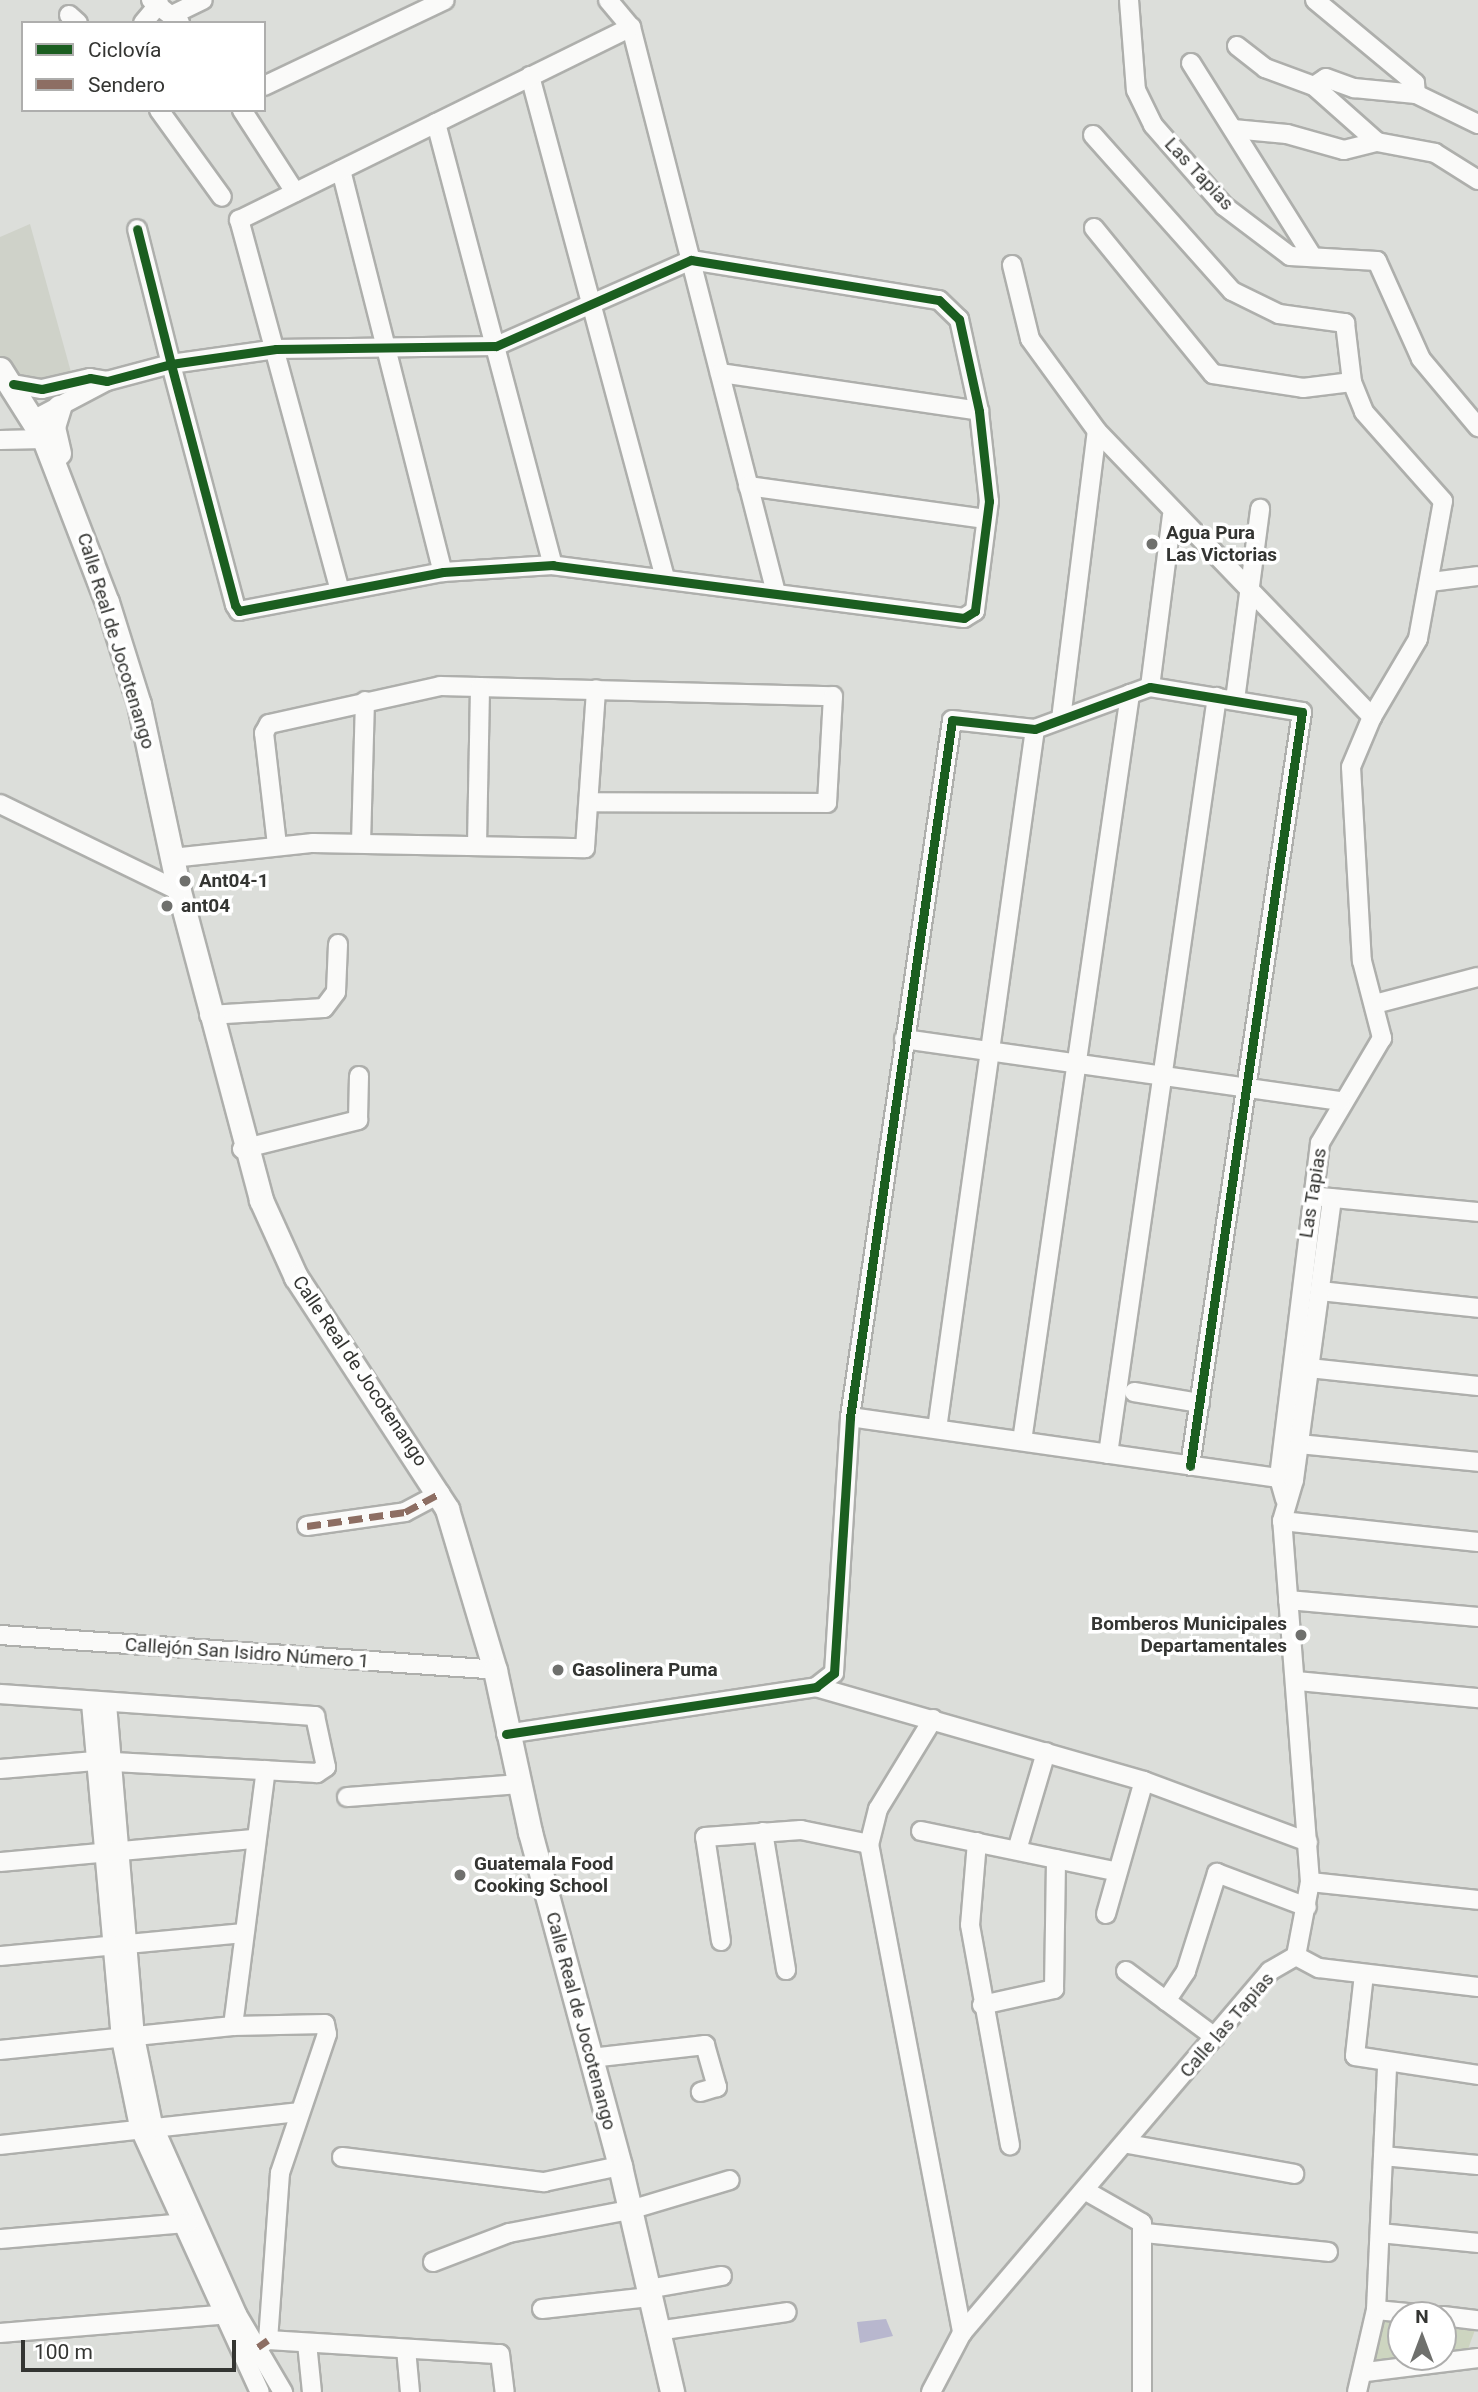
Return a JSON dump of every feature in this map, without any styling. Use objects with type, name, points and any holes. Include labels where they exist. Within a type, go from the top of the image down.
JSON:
[{"type":"main road","name":"Calle Real de Jocotenango","points":[[6,376],[39,429],[77,516],[139,704],[178,891],[242,1149],[296,1277],[440,1493],[495,1670],[518,1784],[620,2166],[672,2392]]},
{"type":"main road","points":[[70,396],[54,437],[77,516]]},
{"type":"street","points":[[147,21],[166,10],[203,0]]},
{"type":"street","points":[[266,85],[445,0]]},
{"type":"street","points":[[608,0],[631,27],[776,593]]},
{"type":"street","name":"Las Tapias","points":[[1129,0],[1136,90],[1144,114],[1224,206],[1290,256],[1377,261],[1421,359],[1478,426]]},
{"type":"street","points":[[1315,0],[1415,83],[1416,94]]},
{"type":"street","points":[[340,591],[239,220],[631,27]]},
{"type":"street","points":[[1237,46],[1265,68],[1314,86],[1377,142]]},
{"type":"street","points":[[1191,63],[1312,256]]},
{"type":"street","points":[[530,76],[664,578]]},
{"type":"street","points":[[1314,86],[1322,78],[1354,88],[1416,94],[1478,124]]},
{"type":"street","points":[[160,112],[222,197]]},
{"type":"street","points":[[243,112],[295,192]]},
{"type":"street","points":[[436,123],[553,565]]},
{"type":"street","points":[[1233,128],[1344,150],[1377,142],[1435,153],[1478,180]]},
{"type":"street","points":[[1093,135],[1232,291],[1279,314],[1346,323],[1352,382],[1303,388],[1213,374],[1094,228]]},
{"type":"street","points":[[341,170],[443,572]]},
{"type":"street","points":[[0,440],[39,429],[70,396],[107,381],[171,364],[276,349],[384,344],[496,346],[593,307],[691,260],[952,307],[979,411],[986,519],[970,616],[553,565],[443,572],[340,591],[246,614],[235,605],[171,364],[136,229]]},
{"type":"street","points":[[1012,265],[1030,338],[1097,431],[1172,515],[1371,717]]},
{"type":"street","points":[[720,373],[979,411]]},
{"type":"street","points":[[6,376],[70,396]]},
{"type":"street","name":"Las Tapias","points":[[1282,1521],[1311,1196],[1320,1143],[1341,1101],[1382,1038],[1362,961],[1351,767],[1371,717],[1418,639],[1431,582],[1443,501],[1379,435],[1352,382]]},
{"type":"street","points":[[1060,719],[1097,431]]},
{"type":"street","points":[[748,486],[986,519]]},
{"type":"street","points":[[1108,1454],[1161,1074],[1260,509]]},
{"type":"street","points":[[1150,687],[1172,515]]},
{"type":"street","points":[[1431,582],[1478,576]]},
{"type":"street","points":[[277,845],[265,728],[365,701],[416,689],[481,687],[829,693],[834,701],[824,804],[593,802]]},
{"type":"street","points":[[477,845],[481,687]]},
{"type":"street","points":[[816,1686],[834,1673],[837,1654],[850,1417],[950,723],[958,719],[1035,729],[1150,687],[1303,714],[1245,1087],[1191,1466]]},
{"type":"street","points":[[172,858],[277,845],[361,843],[585,848],[593,802],[596,689]]},
{"type":"street","points":[[1023,1441],[1130,694]]},
{"type":"street","points":[[361,843],[365,701]]},
{"type":"street","points":[[937,1429],[1035,729]]},
{"type":"street","points":[[0,804],[178,891]]},
{"type":"street","points":[[209,1014],[324,1008],[336,992],[338,944]]},
{"type":"street","points":[[1375,1004],[1478,977]]},
{"type":"street","points":[[904,1039],[990,1049],[1341,1101]]},
{"type":"street","points":[[242,1149],[356,1121],[359,1076]]},
{"type":"street","points":[[1311,1196],[1478,1212]]},
{"type":"street","name":"Las Tapias","points":[[1286,1479],[1299,1444],[1332,1199]]},
{"type":"street","points":[[1320,1291],[1478,1308]]},
{"type":"street","points":[[1309,1368],[1478,1386]]},
{"type":"street","points":[[1134,1392],[1200,1403]]},
{"type":"street","points":[[850,1417],[1286,1479]]},
{"type":"street","points":[[1299,1444],[1478,1462]]},
{"type":"street","points":[[307,1526],[405,1512],[440,1493]]},
{"type":"street","points":[[1478,1542],[1282,1521],[1297,1681],[1310,1882],[1296,1956],[1318,1968],[1478,1987]]},
{"type":"street","points":[[1288,1600],[1478,1617]]},
{"type":"street","name":"Callejón San Isidro Número 1","points":[[0,1635],[495,1670]]},
{"type":"street","points":[[1297,1681],[1478,1698]]},
{"type":"street","points":[[506,1734],[816,1686],[1144,1781],[1308,1842]]},
{"type":"street","points":[[0,1694],[99,1704],[319,1718],[323,1770],[266,1770],[102,1760],[0,1769]]},
{"type":"street","points":[[99,1704],[128,2038],[146,2126],[187,2223],[230,2314],[260,2392]]},
{"type":"street","points":[[933,1720],[878,1809],[869,1844],[962,2333]]},
{"type":"street","points":[[1017,1850],[1046,1752]]},
{"type":"street","points":[[233,2026],[266,1770]]},
{"type":"street","points":[[1106,1914],[1114,1871],[1144,1781]]},
{"type":"street","points":[[347,1797],[518,1784]]},
{"type":"street","points":[[722,1941],[705,1837],[801,1830],[869,1844]]},
{"type":"street","points":[[921,1831],[1114,1871]]},
{"type":"street","points":[[763,1832],[786,1970]]},
{"type":"street","points":[[0,1862],[255,1839]]},
{"type":"street","points":[[977,1842],[970,1925],[982,2005],[1010,2145]]},
{"type":"street","points":[[982,2005],[1054,1989],[1056,1859]]},
{"type":"street","points":[[1166,2001],[1186,1972],[1217,1873],[1307,1907]]},
{"type":"street","points":[[1310,1882],[1478,1900]]},
{"type":"street","points":[[0,1956],[243,1933]]},
{"type":"street","name":"Calle las Tapias","points":[[931,2392],[962,2333],[1128,2144],[1270,1970],[1296,1956]]},
{"type":"street","points":[[1126,1971],[1215,2037]]},
{"type":"street","points":[[1364,1974],[1355,2056],[1387,2065],[1478,2075]]},
{"type":"street","points":[[0,2050],[233,2026],[324,2024],[327,2034],[298,2112],[276,2198],[263,2344]]},
{"type":"street","points":[[591,2058],[705,2045],[717,2087],[701,2092]]},
{"type":"street","points":[[1357,2392],[1366,2372],[1376,2310],[1387,2065]]},
{"type":"street","points":[[0,2145],[146,2126],[298,2112]]},
{"type":"street","points":[[1128,2144],[1294,2174]]},
{"type":"street","points":[[1383,2156],[1478,2165]]},
{"type":"street","points":[[342,2157],[544,2182],[620,2166]]},
{"type":"street","points":[[433,2262],[509,2233],[630,2210],[730,2180]]},
{"type":"street","points":[[1086,2192],[1136,2218],[1145,2234],[1142,2392]]},
{"type":"street","points":[[0,2239],[187,2223]]},
{"type":"street","points":[[1380,2233],[1478,2243]]},
{"type":"street","points":[[1145,2234],[1328,2252]]},
{"type":"street","points":[[542,2309],[648,2293],[722,2276]]},
{"type":"street","points":[[1376,2310],[1387,2311]]},
{"type":"street","points":[[657,2331],[787,2312]]},
{"type":"street","points":[[0,2333],[230,2314],[263,2344],[283,2392]]},
{"type":"street","points":[[1457,2318],[1478,2320]]},
{"type":"street","points":[[263,2344],[307,2343],[499,2354],[505,2392]]},
{"type":"street","points":[[307,2343],[312,2392]]},
{"type":"street","points":[[406,2348],[410,2392]]},
{"type":"street","points":[[1366,2372],[1478,2358]]},
{"type":"shaded area","points":[[30,224],[71,372],[21,385],[0,362],[0,237]]},
{"type":"green space","points":[[1383,2315],[1387,2315],[1387,2363],[1373,2365]]},
{"type":"green space","points":[[1457,2320],[1478,2322],[1468,2349],[1457,2351]]},
{"type":"water","points":[[886,2319],[893,2336],[860,2343],[857,2322]]},
{"type":"marked path","points":[[307,1526],[405,1512],[440,1493]]},
{"type":"marked path","points":[[258,2347],[268,2340]]},
{"type":"cycle path","points":[[13,384],[42,389],[90,378],[107,381],[171,364],[276,349],[496,346],[691,260],[939,300],[959,319],[979,411],[989,501],[975,611],[964,618],[553,565],[443,572],[239,611],[235,605],[171,364],[137,229]]},
{"type":"cycle path","points":[[506,1734],[816,1687],[834,1673],[850,1417],[952,720],[1035,729],[1150,687],[1302,712],[1190,1466]]},
{"type":"place","name":"Agua Pura Las Victorias","points":[[1152,544]]},
{"type":"place","name":"Ant04-1","points":[[185,881]]},
{"type":"place","name":"ant04","points":[[167,906]]},
{"type":"place","name":"Bomberos Municipales Departamentales","points":[[1301,1635]]},
{"type":"place","name":"Gasolinera Puma","points":[[558,1670]]},
{"type":"place","name":"Guatemala Food Cooking School","points":[[460,1875]]}]
